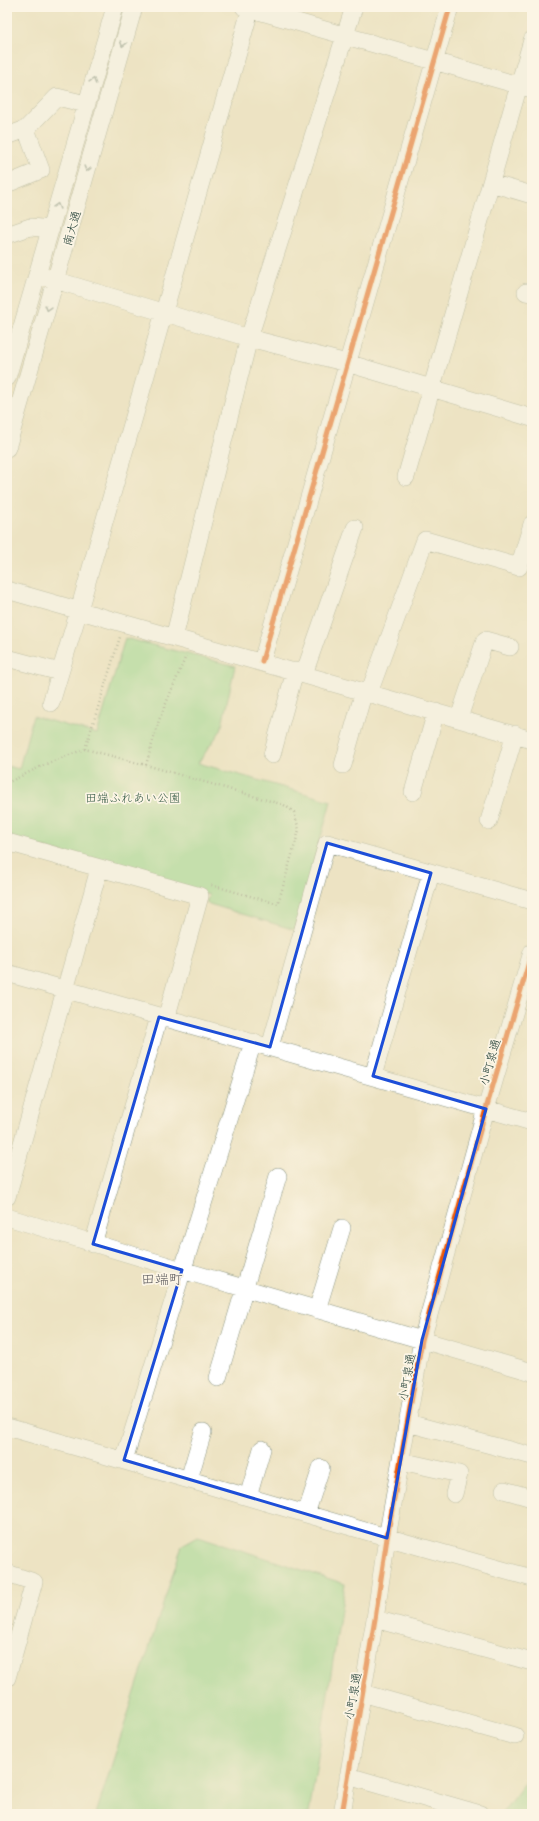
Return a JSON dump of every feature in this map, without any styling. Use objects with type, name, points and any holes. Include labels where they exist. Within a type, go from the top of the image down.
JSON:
[{"type":"street","name":"南大通","points":[[7,378],[14,325],[38,275],[115,7]]},
{"type":"street","name":"南大通","points":[[7,448],[134,7]]},
{"type":"street","points":[[174,638],[249,338],[354,7]]},
{"type":"street","points":[[262,661],[450,7]]},
{"type":"street","points":[[51,703],[164,311],[248,8],[526,87]]},
{"type":"street","points":[[406,477],[433,388],[491,183],[526,87],[532,40]]},
{"type":"street","points":[[7,136],[26,129],[56,97],[86,104]]},
{"type":"street","points":[[7,184],[41,170],[26,129]]},
{"type":"street","points":[[491,183],[532,195]]},
{"type":"street","points":[[7,235],[30,227],[51,229]]},
{"type":"street","points":[[38,275],[164,311],[249,338],[347,363],[532,418]]},
{"type":"street","points":[[343,765],[366,692],[425,540],[519,567],[532,524]]},
{"type":"street","points":[[272,755],[300,672],[355,528]]},
{"type":"street","points":[[7,590],[174,638],[262,661],[532,740]]},
{"type":"street","points":[[459,718],[485,640],[510,647]]},
{"type":"street","points":[[7,658],[60,672]]},
{"type":"street","points":[[413,792],[436,712]]},
{"type":"street","points":[[489,821],[515,734]]},
{"type":"street","points":[[7,842],[99,869],[200,896],[93,1244]]},
{"type":"street","points":[[270,1047],[327,843],[532,901]]},
{"type":"street","points":[[7,1197],[99,869]]},
{"type":"street","points":[[373,1076],[431,873]]},
{"type":"street","name":"小町泉通","points":[[342,1814],[387,1538],[422,1340],[486,1109],[532,952]]},
{"type":"street","points":[[7,973],[66,991],[253,1042],[532,1122]]},
{"type":"street","points":[[124,1460],[253,1042]]},
{"type":"street","points":[[218,1378],[246,1289],[278,1176]]},
{"type":"street","points":[[7,1217],[93,1244],[532,1372]]},
{"type":"street","points":[[317,1310],[342,1228]]},
{"type":"street","points":[[408,1423],[532,1456]]},
{"type":"street","points":[[7,1428],[190,1479],[387,1538],[531,1574]]},
{"type":"street","points":[[190,1479],[203,1432]]},
{"type":"street","points":[[248,1497],[262,1449]]},
{"type":"street","points":[[401,1461],[459,1474],[454,1494]]},
{"type":"street","points":[[306,1514],[321,1468]]},
{"type":"street","points":[[504,1490],[532,1498]]},
{"type":"street","points":[[7,1573],[34,1582],[7,1678]]},
{"type":"street","points":[[375,1619],[532,1662]]},
{"type":"street","points":[[362,1693],[515,1736]]},
{"type":"street","points":[[348,1776],[480,1814]]},
{"type":"path","points":[[85,749],[125,623]]},
{"type":"path","points":[[146,765],[159,720],[191,642]]},
{"type":"path","points":[[7,783],[48,763],[85,749],[146,765],[284,806],[294,812],[299,830],[278,904],[210,884]]},
{"type":"highlighted area","points":[[327,843],[431,873],[373,1076],[486,1109],[422,1340],[387,1538],[124,1460],[182,1270],[93,1244],[159,1017],[270,1047]]},
{"type":"green space","name":"田端ふれあい公園","points":[[125,638],[235,666],[221,730],[198,763],[331,801],[295,930],[206,903],[209,895],[7,837],[7,766],[19,769],[33,716],[97,734]]},
{"type":"green space","points":[[198,1536],[345,1584],[309,1814],[96,1814],[182,1545]]},
{"type":"green space","points":[[532,1774],[532,1814],[501,1814]]},
{"type":"cycle path","points":[[262,661],[450,7]]},
{"type":"cycle path","points":[[342,1814],[387,1538],[422,1340],[486,1109],[532,952]]},
{"type":"district","name":"田端町","points":[[162,1278]]}]
